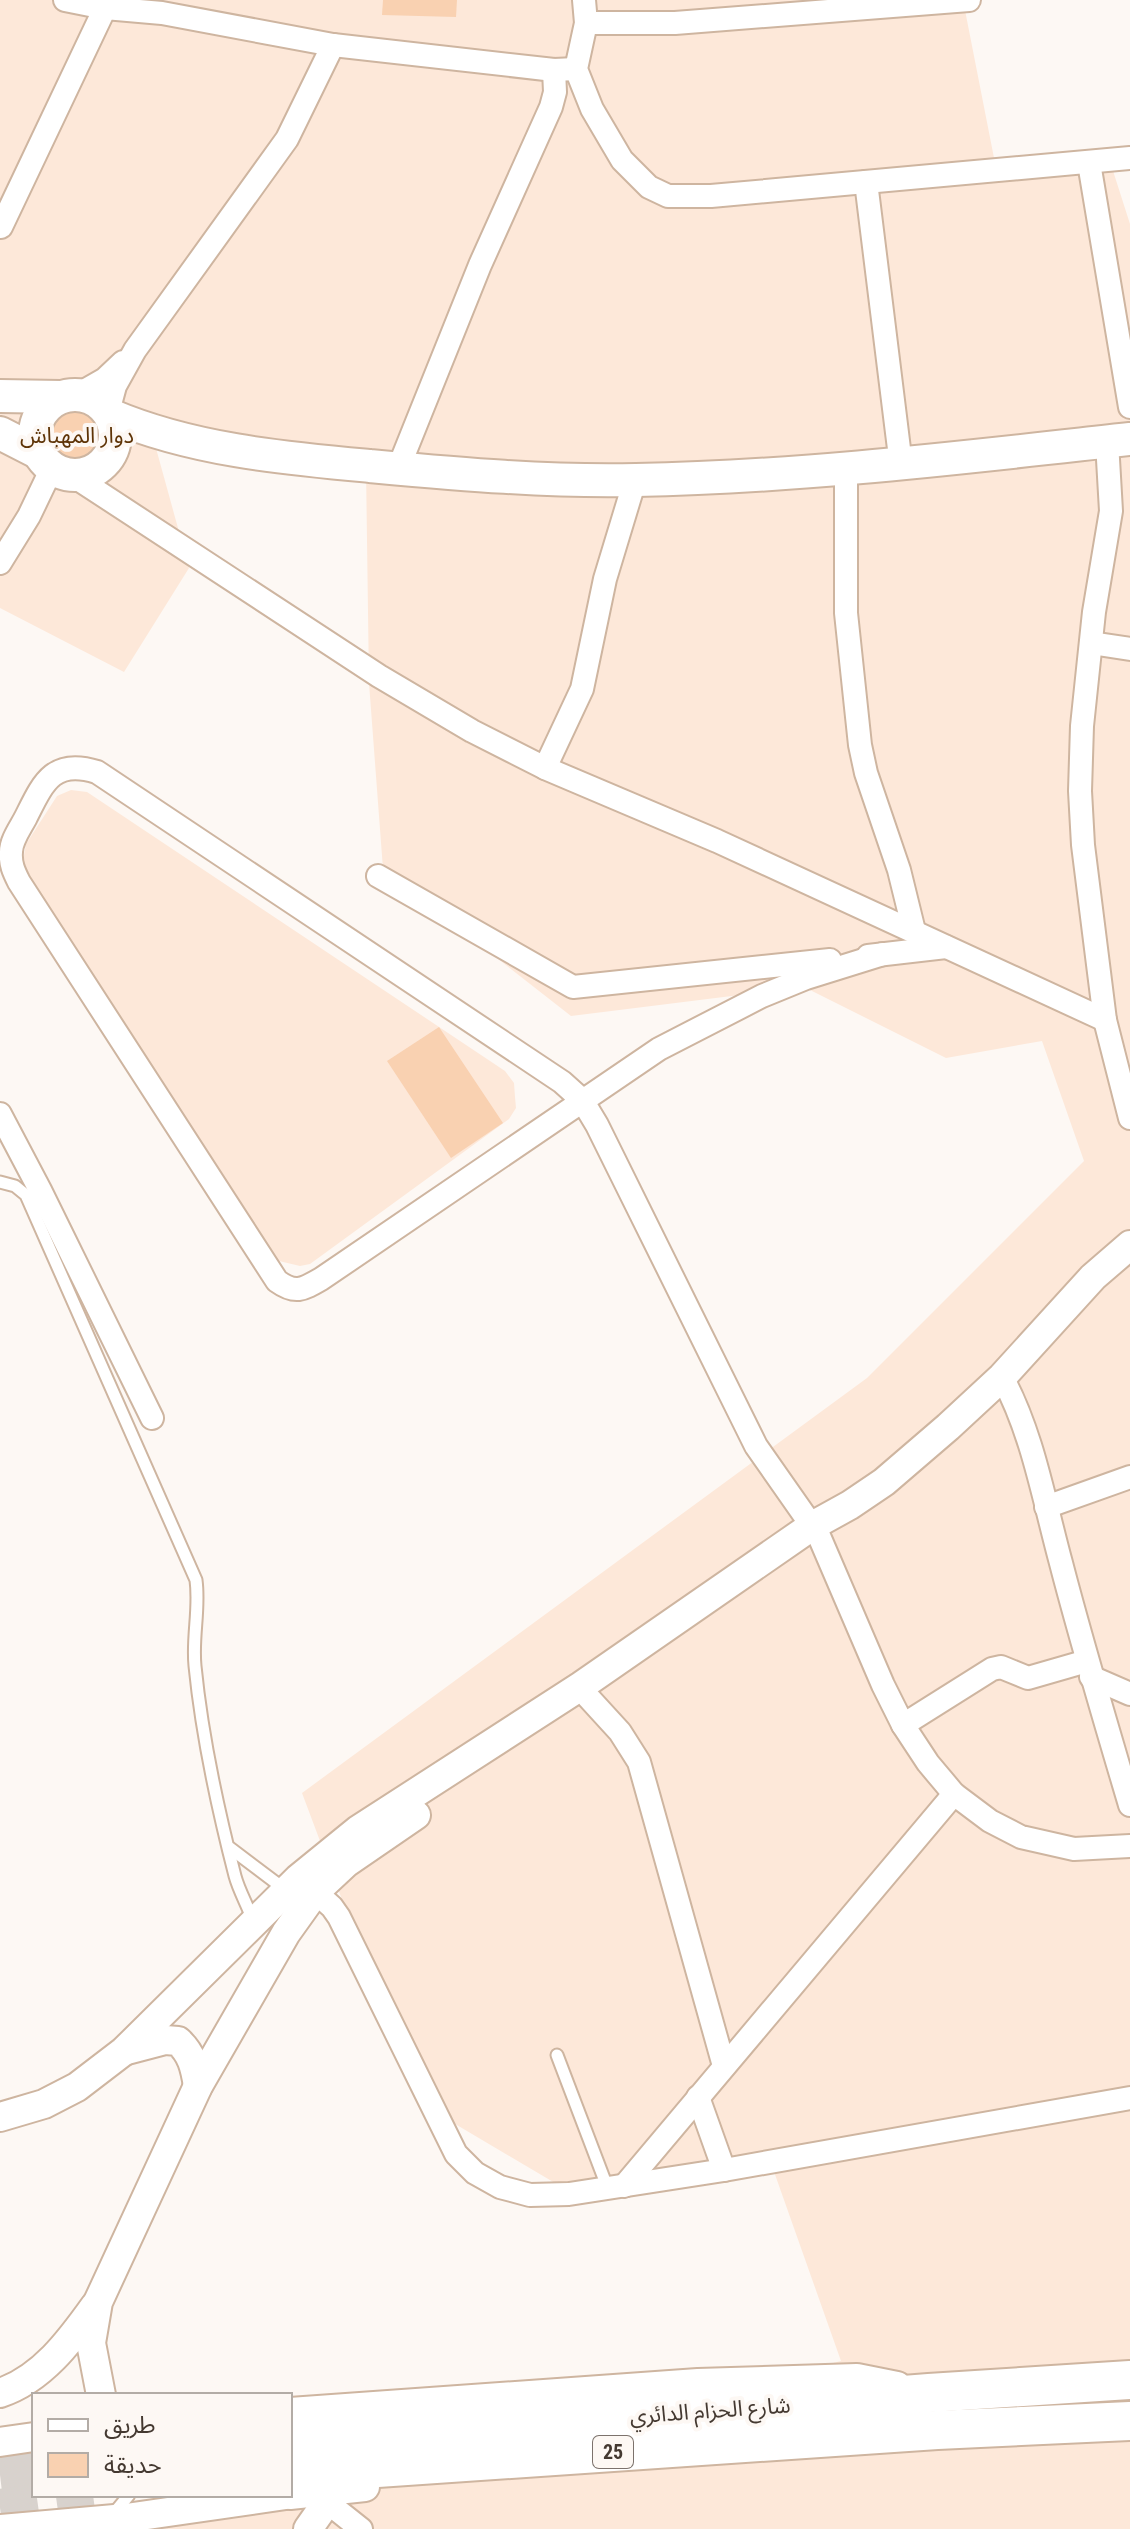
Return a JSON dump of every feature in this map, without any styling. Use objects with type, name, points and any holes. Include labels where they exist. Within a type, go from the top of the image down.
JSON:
[{"type":"highway","name":"شارع الحزام الدائري","points":[[292,2443],[1130,2380]]},
{"type":"highway","name":"شارع الحزام الدائري","points":[[292,2474],[937,2430],[1130,2421]]},
{"type":"main road","points":[[0,396],[92,399],[109,414],[153,432],[199,443],[398,469],[537,479],[635,480],[901,465],[1118,441]]},
{"type":"main road","points":[[54,465],[35,436],[38,420],[47,406],[69,396]]},
{"type":"main road","points":[[107,460],[115,438],[109,414]]},
{"type":"main road","points":[[0,433],[54,465],[85,474],[107,460],[160,447],[199,443]]},
{"type":"street","points":[[65,0],[105,8],[162,6],[333,45],[565,69]]},
{"type":"street","points":[[398,469],[480,265],[586,23],[584,0]]},
{"type":"street","points":[[586,23],[675,23],[771,8],[969,0]]},
{"type":"street","points":[[1,227],[105,8]]},
{"type":"street","points":[[109,414],[115,386],[135,350],[287,139],[333,45]]},
{"type":"street","points":[[565,69],[622,160],[649,187],[668,196],[711,196],[1130,158]]},
{"type":"street","points":[[1089,163],[1130,407]]},
{"type":"street","points":[[866,182],[901,465]]},
{"type":"street","points":[[69,396],[105,379],[135,350]]},
{"type":"street","points":[[1118,441],[1091,643],[1082,726],[1080,791],[1083,845],[1105,1020],[1130,1118]]},
{"type":"street","points":[[0,563],[29,516],[54,465],[379,676],[472,731],[545,768],[717,841],[1105,1020]]},
{"type":"street","points":[[846,468],[846,613],[860,745],[914,931]]},
{"type":"street","points":[[545,768],[582,689],[605,579],[635,480]]},
{"type":"street","points":[[1091,643],[1130,649]]},
{"type":"street","points":[[883,954],[806,978],[711,1021],[659,1049],[582,1100],[321,1279],[304,1289],[288,1289],[277,1281],[19,882],[11,865],[10,847],[45,780],[70,769],[84,768],[97,772],[562,1082],[582,1100],[597,1125],[756,1446],[816,1531],[883,1685],[903,1725],[928,1763],[954,1794],[990,1821],[1021,1837],[1074,1849],[1130,1846]]},
{"type":"street","points":[[378,876],[573,987],[947,947]]},
{"type":"street","points":[[0,1114],[152,1418]]},
{"type":"street","points":[[0,2117],[44,2104],[77,2087],[124,2051],[254,1924],[588,1697],[884,1482],[1002,1377],[1093,1277],[1130,1245]]},
{"type":"street","points":[[1002,1377],[1021,1415],[1089,1669],[1130,1805]]},
{"type":"street","points":[[1046,1507],[1130,1477]]},
{"type":"street","points":[[0,2393],[37,2374],[76,2333],[98,2302],[198,2086],[302,1891],[358,1830],[816,1531]]},
{"type":"street","points":[[903,1725],[992,1669],[1001,1667],[1028,1678],[1089,1669],[1130,1694]]},
{"type":"street","points":[[588,1697],[620,1732],[639,1762],[724,2066]]},
{"type":"street","points":[[616,2187],[698,2097],[954,1794]]},
{"type":"street","points":[[302,1891],[339,1917],[456,2154],[475,2173],[500,2187],[530,2195],[616,2187],[724,2170],[1130,2098]]},
{"type":"street","points":[[124,2051],[165,2040],[178,2041],[188,2051],[198,2086]]},
{"type":"street","points":[[698,2097],[724,2170]]},
{"type":"street","points":[[98,2302],[91,2343],[104,2391]]},
{"type":"street","points":[[292,2412],[698,2383],[835,2378],[857,2378],[929,2393]]},
{"type":"street","points":[[292,2495],[333,2496],[550,2472],[821,2456],[880,2447],[937,2430]]},
{"type":"street","points":[[0,2442],[32,2437]]},
{"type":"street","points":[[308,2529],[333,2496]]},
{"type":"street","points":[[333,2496],[361,2529]]},
{"type":"street","points":[[0,2529],[116,2515],[211,2510],[245,2497]]},
{"type":"street","points":[[116,2515],[154,2529]]},
{"type":"lane","points":[[0,1182],[15,1186],[26,1195],[196,1580],[195,1661],[203,1740],[236,1878],[254,1924]]},
{"type":"lane","points":[[230,1848],[302,1891]]},
{"type":"lane","points":[[557,2055],[616,2187]]},
{"type":"shaded area","points":[[0,0],[963,0],[995,163],[1107,152],[1130,224],[1130,2529],[135,2529],[292,2497],[292,2494],[841,2361],[772,2166],[560,2186],[418,2102],[302,1793],[867,1378],[1084,1161],[1042,1041],[946,1058],[804,987],[571,1016],[383,869],[369,683],[366,468],[154,441],[189,568],[124,672],[0,608]]},
{"type":"shaded area","points":[[71,790],[87,792],[505,1071],[514,1083],[516,1108],[509,1119],[310,1264],[300,1266],[279,1261],[269,1252],[23,861],[26,844],[57,796]]},
{"type":"green space","points":[[383,0],[457,0],[456,17],[382,15]]},
{"type":"green space","name":"دوار المهباش","points":[[77,406],[88,408],[97,415],[104,424],[104,446],[97,455],[88,462],[77,464],[66,462],[57,455],[50,446],[48,435],[50,424],[57,415],[66,408]]},
{"type":"green space","points":[[439,1027],[503,1123],[451,1158],[387,1061]]},
{"type":"tunnel","points":[[0,2475],[32,2471]]},
{"type":"tunnel","points":[[0,2508],[79,2497]]}]
